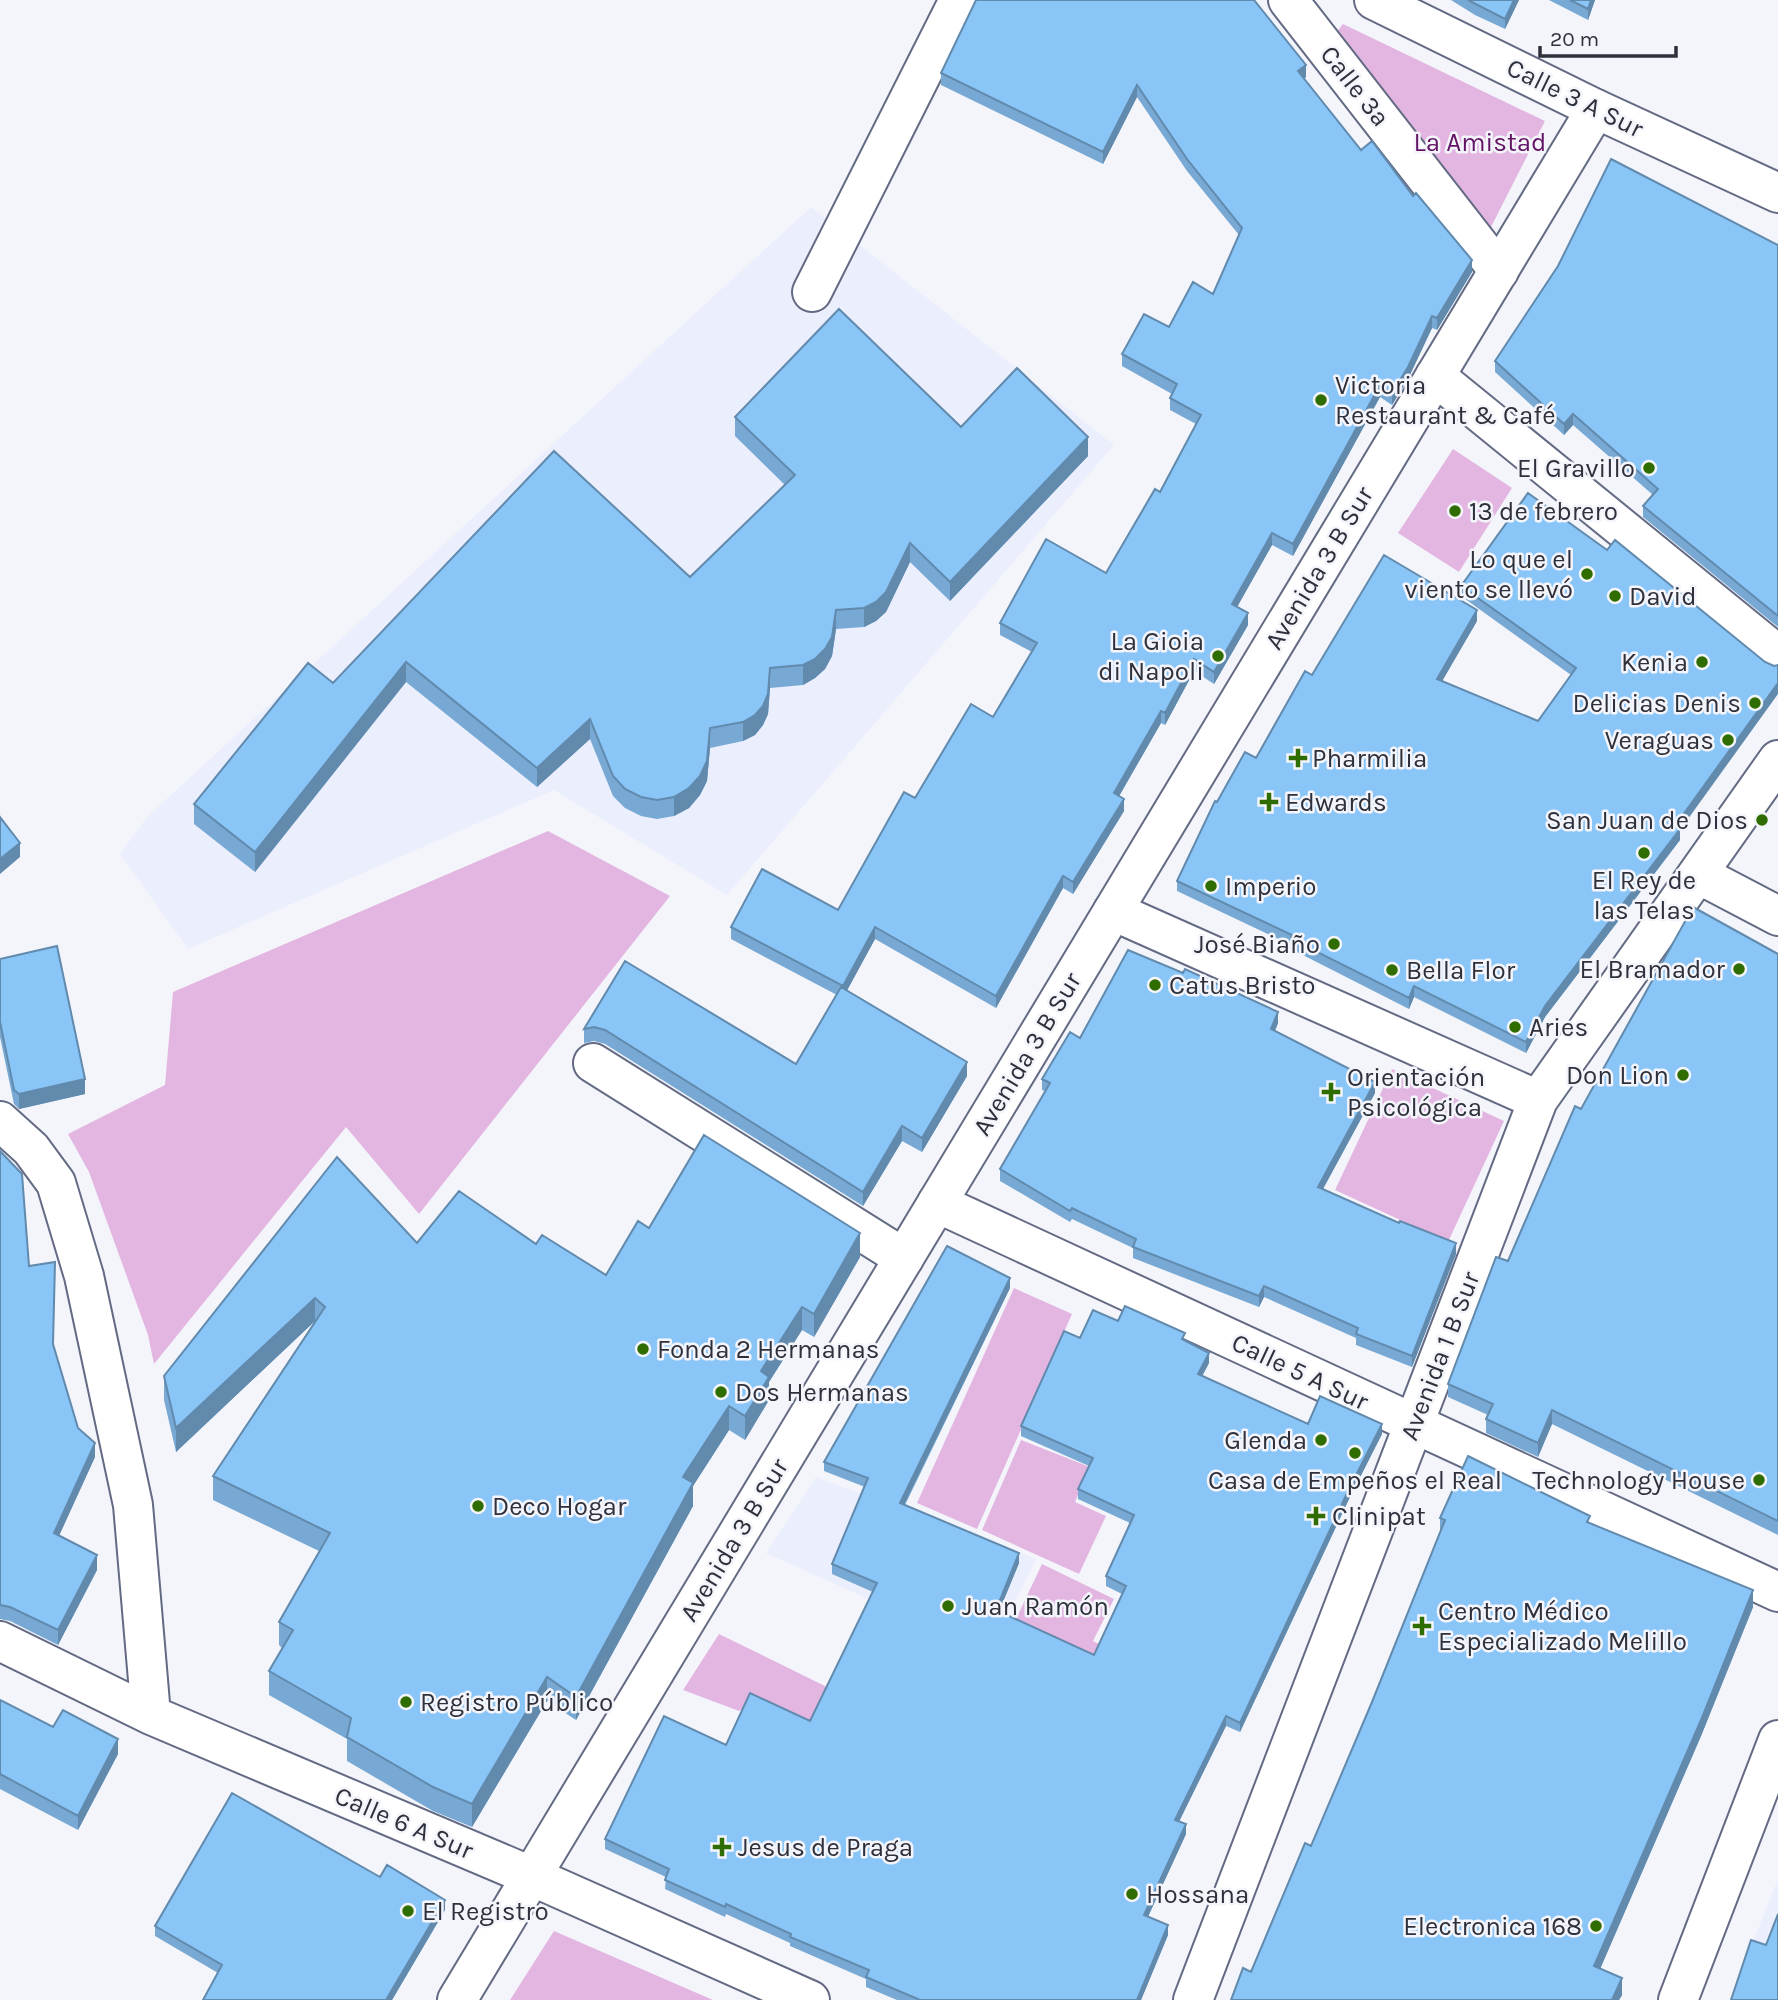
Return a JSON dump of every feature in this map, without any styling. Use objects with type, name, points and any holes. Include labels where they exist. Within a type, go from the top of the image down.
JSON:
[{"type":"street","points":[[812,292],[959,0]]},
{"type":"street","name":"Calle 3a","points":[[1288,0],[1499,271]]},
{"type":"street","name":"Calle 3 A Sur","points":[[1374,0],[1597,109],[1778,193]]},
{"type":"street","name":"Avenida 3 B Sur","points":[[457,2000],[1597,109]]},
{"type":"street","points":[[1435,376],[1778,655]]},
{"type":"street","name":"Avenida 1 B Sur","points":[[1193,2000],[1538,1100],[1778,760]]},
{"type":"street","points":[[1698,874],[1778,916]]},
{"type":"street","points":[[1112,911],[1538,1100]]},
{"type":"street","points":[[593,1063],[904,1258]]},
{"type":"street","points":[[0,1121],[31,1149],[56,1184],[85,1276],[133,1505],[151,1715]]},
{"type":"street","name":"Calle 5 A Sur","points":[[937,1203],[1778,1592]]},
{"type":"street","name":"Calle 6 A Sur","points":[[0,1642],[151,1715],[531,1877],[810,2000]]},
{"type":"street","points":[[1678,2000],[1778,1740]]},
{"type":"shaded area","points":[[811,207],[1114,445],[727,895],[554,790],[188,949],[120,854],[147,817]]},
{"type":"shaded area","name":"Juan Ramón","points":[[816,1477],[1036,1559],[989,1653],[766,1553]]},
{"type":"shaded area","points":[[1778,1879],[1778,2000],[1730,2000]]},
{"type":"green space","name":"La Amistad","points":[[1343,24],[1545,121],[1490,229],[1335,34]]},
{"type":"green space","name":"13 de febrero","points":[[1453,449],[1512,488],[1459,572],[1398,533]]},
{"type":"green space","points":[[548,831],[670,896],[419,1214],[346,1127],[154,1364],[148,1335],[89,1172],[68,1134],[165,1085],[173,992]]},
{"type":"green space","points":[[1392,1069],[1504,1121],[1448,1242],[1335,1190]]},
{"type":"green space","points":[[1014,1288],[1072,1314],[977,1529],[917,1503]]},
{"type":"green space","points":[[1021,1440],[1090,1467],[1075,1502],[1106,1516],[1079,1574],[982,1530]]},
{"type":"green space","points":[[1042,1564],[1114,1599],[1093,1641],[1111,1650],[1050,1774],[1015,1621]]},
{"type":"green space","points":[[719,1634],[831,1689],[877,1746],[750,1703],[739,1711],[683,1690]]},
{"type":"green space","points":[[554,1931],[713,2000],[510,2000]]},
{"type":"building","points":[[976,0],[1254,0],[1306,65],[1298,71],[1361,150],[1372,141],[1413,196],[1416,193],[1472,260],[1437,318],[1432,316],[1408,367],[1392,393],[1380,385],[1293,544],[1272,533],[1232,604],[1248,613],[1214,672],[1194,659],[1165,713],[1161,711],[1114,793],[1124,799],[1073,882],[1063,876],[996,996],[875,927],[843,986],[731,927],[762,869],[838,910],[904,792],[915,798],[971,704],[993,717],[1037,643],[1000,623],[1046,539],[1106,573],[1155,489],[1160,492],[1201,415],[1170,398],[1177,384],[1122,354],[1144,314],[1169,327],[1193,282],[1213,294],[1242,228],[1187,159],[1137,85],[1103,152],[941,73]]},
{"type":"building","points":[[1468,0],[1514,0],[1505,19]]},
{"type":"building","points":[[1570,0],[1591,0],[1588,9]]},
{"type":"building","points":[[1611,159],[1778,245],[1778,616],[1643,506],[1658,489],[1573,414],[1564,424],[1495,361],[1558,266]]},
{"type":"building","points":[[839,309],[961,427],[1017,368],[1088,437],[950,582],[910,543],[886,592],[876,602],[864,608],[836,610],[832,637],[815,659],[803,665],[770,668],[768,694],[755,715],[743,722],[710,728],[707,761],[700,776],[689,788],[674,797],[657,800],[641,797],[625,789],[613,776],[590,719],[537,768],[406,662],[255,852],[194,804],[308,663],[333,683],[554,451],[690,577],[795,475],[735,417]]},
{"type":"building","points":[[1528,493],[1607,550],[1615,540],[1765,662],[1778,665],[1778,683],[1675,826],[1680,829],[1545,1006],[1526,1042],[1414,986],[1409,998],[1291,939],[1292,935],[1177,881],[1215,801],[1217,802],[1245,752],[1256,758],[1305,671],[1312,675],[1384,555],[1477,610],[1437,679],[1538,721],[1576,668],[1461,586]]},
{"type":"building","points":[[0,817],[20,843],[0,859]]},
{"type":"building","points":[[1693,907],[1778,954],[1778,1521],[1552,1410],[1538,1443],[1486,1419],[1493,1404],[1448,1384],[1496,1257],[1508,1261],[1575,1106],[1581,1109]]},
{"type":"building","points":[[57,946],[85,1079],[19,1094],[14,1090],[0,1022],[0,959]]},
{"type":"building","points":[[1128,950],[1183,973],[1185,969],[1278,1012],[1271,1029],[1375,1082],[1318,1187],[1399,1223],[1400,1221],[1456,1243],[1412,1356],[1356,1334],[1358,1328],[1264,1286],[1259,1296],[1133,1247],[1136,1239],[1072,1208],[1070,1211],[1000,1169],[1050,1083],[1042,1079],[1070,1032],[1080,1038]]},
{"type":"building","points":[[625,961],[796,1064],[841,987],[967,1062],[922,1138],[902,1126],[863,1192],[605,1030],[594,1027],[584,1029]]},
{"type":"building","points":[[704,1135],[860,1233],[814,1314],[802,1307],[761,1371],[769,1377],[745,1416],[729,1406],[683,1477],[693,1483],[576,1697],[547,1677],[472,1804],[433,1787],[347,1737],[351,1718],[269,1671],[293,1630],[279,1622],[330,1533],[213,1476],[325,1307],[315,1298],[176,1428],[164,1376],[337,1157],[417,1243],[459,1191],[536,1244],[542,1235],[606,1275],[638,1221],[649,1228]]},
{"type":"building","points":[[0,1151],[22,1174],[29,1266],[55,1262],[53,1344],[78,1428],[95,1443],[54,1533],[97,1555],[58,1630],[10,1607],[0,1605]]},
{"type":"building","points":[[947,1246],[1010,1278],[900,1503],[1019,1553],[996,1610],[1094,1655],[1126,1586],[1106,1576],[1134,1515],[1078,1489],[1093,1458],[1021,1426],[1064,1331],[1080,1338],[1093,1310],[1118,1321],[1125,1306],[1185,1333],[1182,1339],[1209,1353],[1198,1374],[1308,1424],[1320,1396],[1382,1424],[1240,1723],[1226,1716],[1175,1820],[1186,1824],[1144,1915],[1168,1925],[1137,2000],[920,2000],[866,1977],[869,1970],[790,1937],[791,1934],[726,1904],[725,1907],[665,1880],[669,1869],[605,1839],[664,1716],[726,1745],[750,1693],[810,1721],[877,1583],[832,1564],[868,1478],[824,1462]]},
{"type":"building","points":[[1468,1456],[1590,1516],[1587,1522],[1753,1590],[1701,1720],[1594,1966],[1622,1978],[1612,2000],[1231,2000],[1243,1968],[1251,1972],[1305,1843],[1311,1846],[1445,1520],[1440,1518]]},
{"type":"building","points":[[0,1700],[53,1727],[63,1710],[118,1739],[78,1816],[0,1774]]},
{"type":"building","points":[[232,1793],[380,1877],[387,1865],[445,1900],[386,2000],[203,2000],[222,1965],[155,1926]]},
{"type":"building","points":[[1778,1914],[1778,2000],[1731,2000],[1751,1940],[1766,1945]]},
{"type":"place","name":"Victoria Restaurant & Café","points":[[1321,400]]},
{"type":"place","name":"El Gravillo","points":[[1649,468]]},
{"type":"place","name":"13 de febrero","points":[[1455,511]]},
{"type":"place","name":"Lo que el viento se llevó","points":[[1587,574]]},
{"type":"place","name":"David","points":[[1615,596]]},
{"type":"place","name":"La Gioia di Napoli","points":[[1218,656]]},
{"type":"place","name":"Kenia","points":[[1702,662]]},
{"type":"place","name":"Delicias Denis","points":[[1755,703]]},
{"type":"place","name":"Veraguas","points":[[1728,740]]},
{"type":"place","name":"Pharmilia","points":[[1298,758]]},
{"type":"place","name":"Edwards","points":[[1269,802]]},
{"type":"place","name":"San Juan de Dios","points":[[1762,820]]},
{"type":"place","name":"El Rey de las Telas","points":[[1644,853]]},
{"type":"place","name":"Imperio","points":[[1211,886]]},
{"type":"place","name":"José Biaño","points":[[1334,944]]},
{"type":"place","name":"El Bramador","points":[[1739,969]]},
{"type":"place","name":"Bella Flor","points":[[1392,970]]},
{"type":"place","name":"Catus Bristo","points":[[1155,985]]},
{"type":"place","name":"Aries","points":[[1515,1027]]},
{"type":"place","name":"Don Lion","points":[[1683,1075]]},
{"type":"place","name":"Orientación Psicológica","points":[[1331,1092]]},
{"type":"place","name":"Fonda 2 Hermanas","points":[[643,1349]]},
{"type":"place","name":"Dos Hermanas","points":[[721,1392]]},
{"type":"place","name":"Glenda","points":[[1321,1440]]},
{"type":"place","name":"Casa de Empeños el Real","points":[[1355,1453]]},
{"type":"place","name":"Technology House","points":[[1759,1480]]},
{"type":"place","name":"Deco Hogar","points":[[478,1506]]},
{"type":"place","name":"Clinipat","points":[[1316,1516]]},
{"type":"place","name":"Juan Ramón","points":[[948,1606]]},
{"type":"place","name":"Centro Médico Especializado Melillo","points":[[1422,1626]]},
{"type":"place","name":"Registro Público","points":[[406,1702]]},
{"type":"place","name":"Jesus de Praga","points":[[722,1847]]},
{"type":"place","name":"Hossana","points":[[1132,1894]]},
{"type":"place","name":"El Registro","points":[[408,1911]]},
{"type":"place","name":"Electronica 168","points":[[1596,1926]]}]
